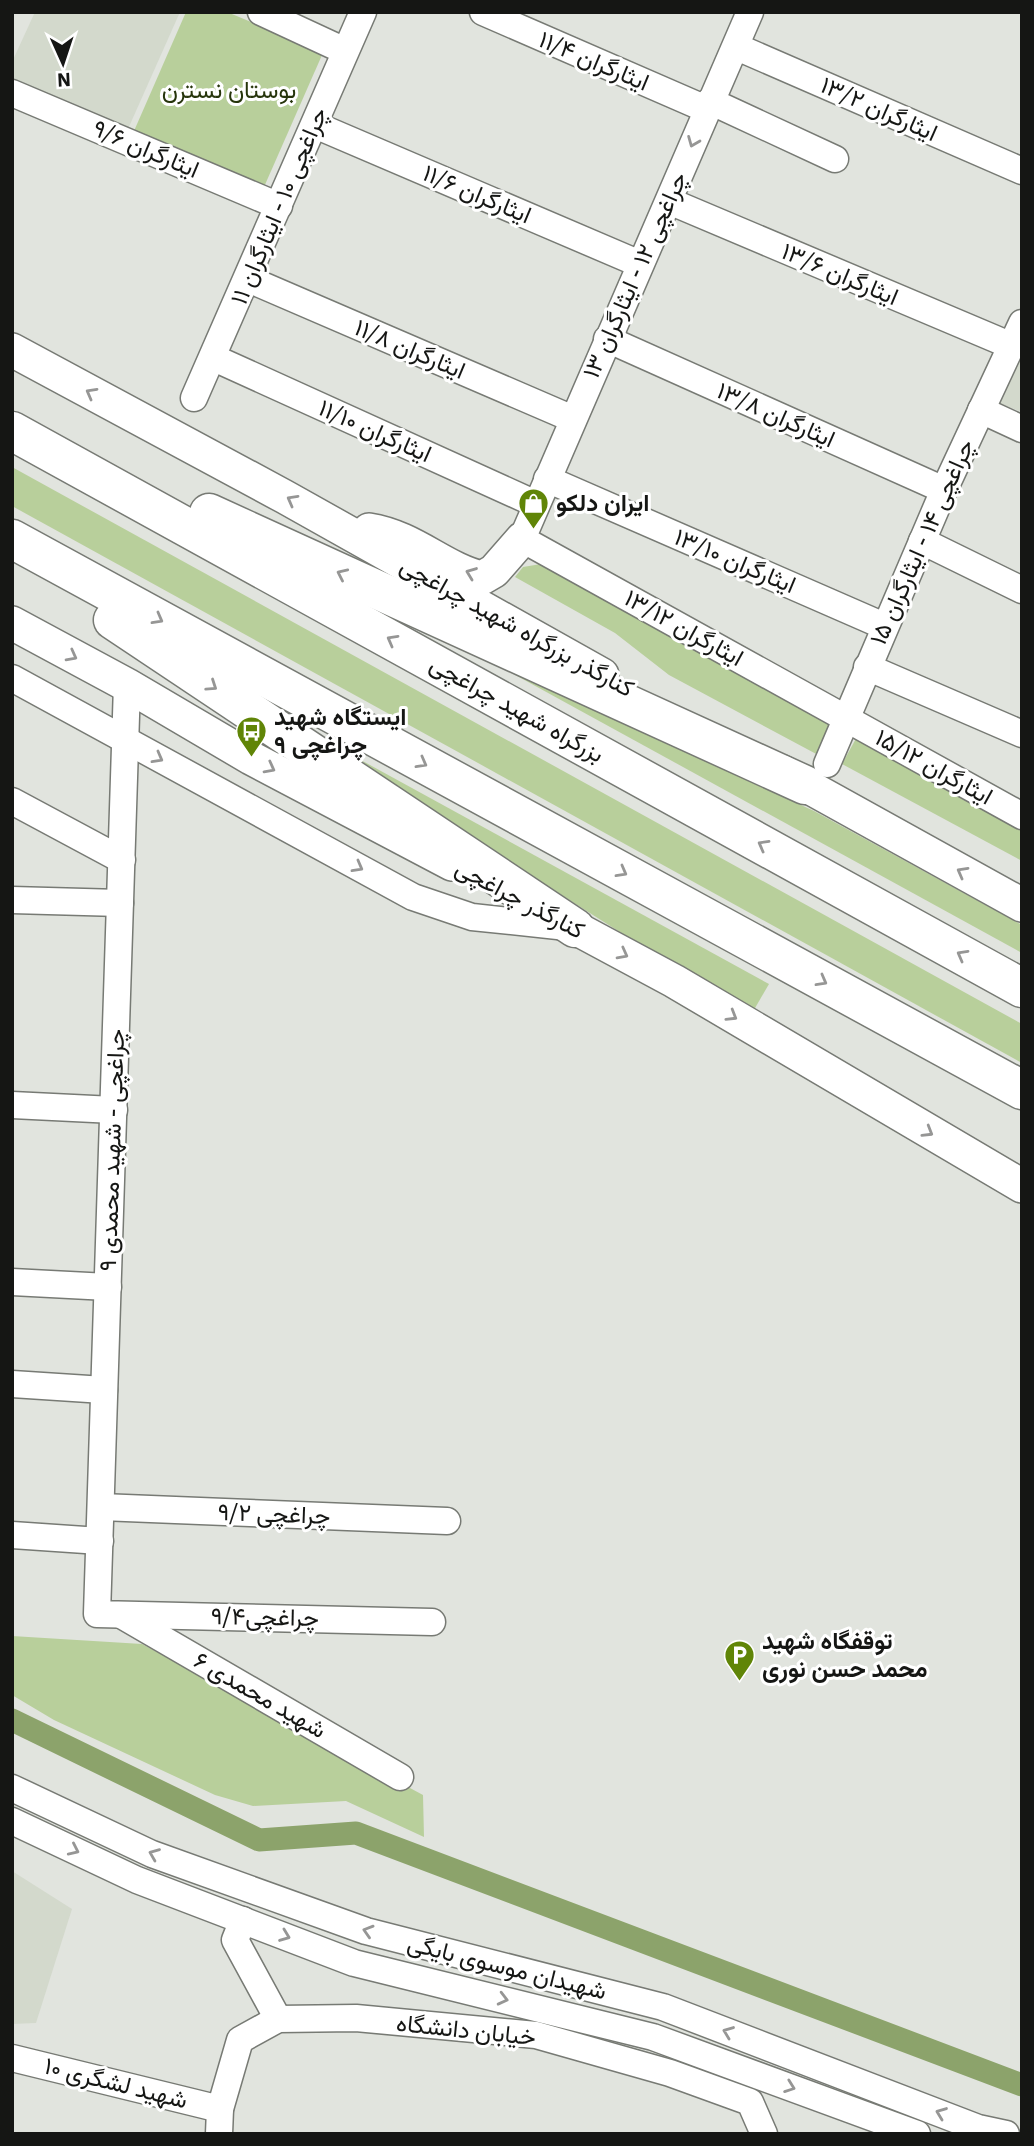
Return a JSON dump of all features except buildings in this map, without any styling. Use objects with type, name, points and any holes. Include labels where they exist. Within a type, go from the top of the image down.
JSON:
[{"type":"highway","points":[[12,423],[816,775]]},
{"type":"highway","name":"بزرگراه شهید چراغچی","points":[[12,431],[1022,988]]},
{"type":"highway","points":[[12,539],[1022,1090]]},
{"type":"highway","points":[[12,553],[575,928]]},
{"type":"main road","name":"کنارگذر بزرگراه شهید چراغچی","points":[[12,350],[335,525],[466,601],[816,775],[1022,905]]},
{"type":"main road","points":[[335,525],[381,532],[414,543],[470,575],[482,578],[494,571],[522,539]]},
{"type":"main road","name":"کنارگذر چراغچی","points":[[12,623],[127,685],[251,758],[674,981],[1022,1186]]},
{"type":"street","points":[[261,12],[345,51]]},
{"type":"street","name":"چراغچی ۱۰ - ایثارگران ۱۱","points":[[194,398],[214,358],[363,12]]},
{"type":"street","name":"ایثارگران ۱۱/۴","points":[[483,12],[835,159]]},
{"type":"street","name":"چراغچی ۱۲ - ایثارگران ۱۳","points":[[522,539],[750,12]]},
{"type":"street","name":"ایثارگران ۱۳/۲","points":[[737,47],[1022,171]]},
{"type":"street","name":"ایثارگران ۹/۶","points":[[12,93],[279,206]]},
{"type":"street","name":"ایثارگران ۱۱/۶","points":[[315,125],[640,264]]},
{"type":"street","name":"ایثارگران ۱۳/۶","points":[[669,201],[1017,335]]},
{"type":"street","name":"ایثارگران ۱۱/۸","points":[[248,279],[573,419]]},
{"type":"street","name":"چراغچی ۱۴ - ایثارگران ۱۵","points":[[816,775],[847,718],[884,625],[1017,335]]},
{"type":"street","name":"ایثارگران ۱۳/۸","points":[[607,339],[944,490]]},
{"type":"street","name":"ایثارگران ۱۱/۱۰","points":[[214,358],[536,504]]},
{"type":"street","points":[[981,410],[1022,429]]},
{"type":"street","name":"ایثارگران ۱۳/۱۰","points":[[547,479],[884,625]]},
{"type":"street","name":"ایثارگران ۱۳/۱۲","points":[[522,539],[847,718]]},
{"type":"street","points":[[922,541],[1022,590]]},
{"type":"street","points":[[867,667],[1022,734]]},
{"type":"street","points":[[12,678],[413,897],[472,917],[575,928]]},
{"type":"street","name":"۹ چراغچی - شهید محمدی","points":[[108,1614],[100,1541],[127,685]]},
{"type":"street","name":"ایثارگران ۱۵/۱۲","points":[[847,718],[1022,816]]},
{"type":"street","points":[[12,801],[122,860]]},
{"type":"street","points":[[12,900],[120,903]]},
{"type":"street","points":[[12,1105],[114,1110]]},
{"type":"street","points":[[12,1282],[108,1287]]},
{"type":"street","points":[[12,1384],[104,1390]]},
{"type":"street","name":"۹/۲ چراغچی","points":[[101,1507],[447,1521]]},
{"type":"street","points":[[12,1535],[100,1541]]},
{"type":"street","name":"۹/۴چراغچی","points":[[108,1614],[432,1622]]},
{"type":"street","name":"شهید محمدی ۶","points":[[108,1614],[400,1777]]},
{"type":"street","name":"شهیدان موسوی بایگی","points":[[12,1788],[152,1854],[366,1931],[663,2007],[978,2127],[1006,2134]]},
{"type":"street","name":"شهیدان موسوی بایگی","points":[[12,1821],[137,1880],[354,1963],[653,2037],[917,2134]]},
{"type":"street","points":[[243,1920],[235,1940],[278,2019]]},
{"type":"street","name":"خیابان دانشگاه","points":[[219,2121],[240,2040],[278,2019],[356,2018],[536,2035],[670,2073],[750,2102],[765,2134]]},
{"type":"street","name":"شهید لشگری ۱۰","points":[[12,2057],[219,2121]]},
{"type":"shaded area","points":[[35,12],[180,12],[128,129],[12,78],[12,62]]},
{"type":"shaded area","points":[[1022,354],[1022,412],[999,403]]},
{"type":"shaded area","points":[[12,1871],[72,1909],[36,2023],[12,2024]]},
{"type":"green space","name":"بوستان نسترن","points":[[186,12],[227,12],[300,42],[322,55],[264,187],[134,131]]},
{"type":"green space","points":[[12,467],[1022,1024],[1022,1063],[12,506]]},
{"type":"green space","points":[[541,564],[837,720],[820,756],[669,675],[615,633],[515,577],[523,567]]},
{"type":"green space","points":[[488,660],[814,811],[1022,925],[1022,953]]},
{"type":"green space","points":[[858,735],[1022,823],[1022,861],[842,764]]},
{"type":"green space","points":[[359,759],[769,984],[751,1015],[416,803]]},
{"type":"green space","points":[[12,1636],[142,1644],[423,1795],[424,1837],[346,1801],[253,1806],[215,1795],[54,1720],[12,1695]]},
{"type":"waterway","points":[[12,1720],[259,1840],[356,1833],[1022,2085]]},
{"type":"place","name":"ایران دلکو","points":[[533,530]]},
{"type":"place","name":"ایستگاه شهید چراغچی ۹","points":[[251,758]]},
{"type":"place","name":"توقفگاه شهید محمد حسن نوری","points":[[739,1682]]}]
